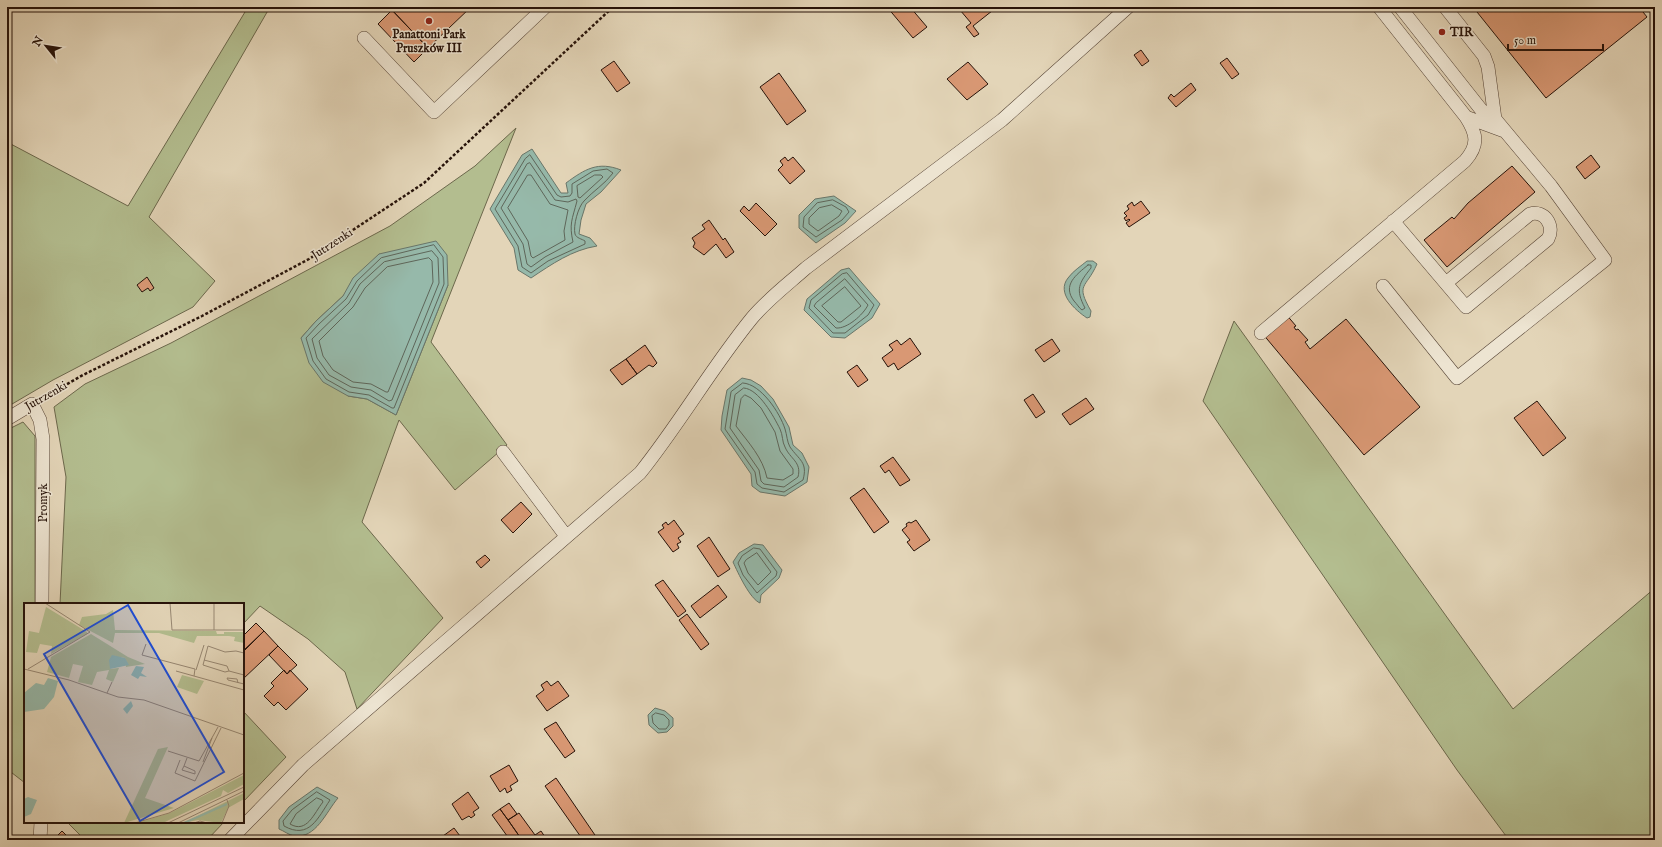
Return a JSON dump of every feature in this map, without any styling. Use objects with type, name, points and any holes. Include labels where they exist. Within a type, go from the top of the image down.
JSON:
[{"type":"street","points":[[364,38],[434,112],[545,7]]},
{"type":"street","points":[[230,840],[303,765],[640,472],[662,445],[753,317],[779,291],[806,268],[1002,120],[1128,7]]},
{"type":"street","points":[[1261,333],[1472,154],[1475,146],[1475,136],[1466,117],[1379,7]]},
{"type":"street","points":[[1383,286],[1456,378],[1605,260],[1551,186],[1495,119],[1483,112],[1400,7]]},
{"type":"street","points":[[1445,7],[1484,56],[1488,67],[1495,119]]},
{"type":"street","points":[[1466,117],[1506,132]]},
{"type":"street","points":[[1393,221],[1466,307],[1548,239],[1551,233],[1550,225],[1543,215],[1536,212],[1530,214],[1446,283]]},
{"type":"street","name":"Jutrzenki","points":[[7,419],[32,404]]},
{"type":"street","name":"Promyk","points":[[32,404],[40,420],[43,439],[42,603]]},
{"type":"street","points":[[504,452],[566,536]]},
{"type":"street","points":[[40,840],[41,823]]},
{"type":"path","name":"Jutrzenki","points":[[32,404],[83,375],[202,316],[309,258],[424,183],[613,7]]},
{"type":"shaded area","points":[[248,7],[270,7],[149,217],[215,281],[193,307],[53,380],[7,407],[7,142],[128,206]]},
{"type":"shaded area","points":[[516,128],[431,342],[507,445],[455,490],[399,420],[362,522],[443,618],[357,709],[345,672],[308,639],[260,606],[244,623],[244,603],[60,603],[66,477],[54,407],[85,384],[171,343],[390,226],[475,166]],"holes":[[[379,254],[448,285],[396,415],[367,399],[348,396],[301,338],[316,321],[343,296]]]},
{"type":"shaded area","points":[[1234,321],[1513,709],[1655,588],[1655,840],[1509,840],[1457,770],[1203,401]]},
{"type":"shaded area","points":[[23,422],[35,436],[35,603],[24,603],[24,782],[7,769],[7,430]]},
{"type":"shaded area","points":[[244,712],[286,757],[244,801]]},
{"type":"shaded area","points":[[68,823],[223,823],[207,840],[85,840]]},
{"type":"water","points":[[532,149],[561,193],[568,193],[566,183],[586,170],[598,166],[605,166],[621,170],[601,192],[586,204],[581,220],[579,234],[590,238],[597,246],[571,254],[531,278],[518,270],[514,248],[490,209],[522,155]]},
{"type":"water","points":[[834,196],[856,211],[845,223],[816,243],[799,228],[799,215],[815,199]]},
{"type":"water","points":[[436,241],[447,255],[448,285],[396,415],[367,399],[348,396],[323,382],[309,363],[301,338],[316,321],[343,296],[353,278],[379,254]]},
{"type":"water","points":[[1087,261],[1093,261],[1097,264],[1083,290],[1086,302],[1091,311],[1090,317],[1087,318],[1068,301],[1064,289],[1070,275]]},
{"type":"water","points":[[849,268],[880,304],[872,318],[845,338],[831,337],[804,310],[807,299],[841,270]]},
{"type":"water","points":[[742,378],[751,380],[761,386],[773,399],[789,427],[793,445],[802,453],[809,467],[807,482],[785,496],[760,492],[752,486],[751,474],[721,430],[727,390]]},
{"type":"water","points":[[754,544],[763,545],[782,570],[779,578],[761,595],[760,603],[756,601],[748,591],[733,562],[739,553]]},
{"type":"water","points":[[655,708],[665,711],[673,718],[673,726],[667,732],[658,733],[649,725],[648,715]]},
{"type":"water","points":[[317,787],[338,798],[320,823],[314,829],[302,836],[294,836],[279,829],[279,820],[289,807]]},
{"type":"building","name":"Panattoni Park Pruszków III","points":[[389,7],[471,7],[428,48]]},
{"type":"building","points":[[887,7],[910,7],[927,27],[913,38]]},
{"type":"building","points":[[963,7],[997,7],[973,26],[979,34],[974,37],[966,27],[971,23],[960,10]]},
{"type":"building","points":[[1473,7],[1639,7],[1647,17],[1546,98]]},
{"type":"building","points":[[392,10],[428,48],[414,62],[378,24]]},
{"type":"building","points":[[1141,50],[1149,61],[1142,66],[1134,55]]},
{"type":"building","points":[[1227,58],[1239,74],[1232,79],[1220,63]]},
{"type":"building","points":[[614,61],[630,83],[617,92],[601,70]]},
{"type":"building","points":[[968,62],[988,84],[967,100],[947,79]]},
{"type":"building","points":[[779,73],[806,111],[787,125],[760,87]]},
{"type":"building","points":[[1191,83],[1196,90],[1176,107],[1168,98],[1171,94],[1174,97]]},
{"type":"building","points":[[1591,155],[1600,167],[1585,179],[1576,167]]},
{"type":"building","points":[[785,157],[788,161],[793,157],[805,171],[790,184],[778,170],[783,165],[780,161]]},
{"type":"building","points":[[1512,166],[1535,192],[1447,267],[1424,240],[1452,217],[1454,219],[1468,203]]},
{"type":"building","points":[[1141,201],[1150,213],[1129,227],[1126,223],[1130,220],[1129,219],[1126,221],[1124,218],[1127,216],[1124,213],[1129,209],[1127,206],[1132,202],[1134,206]]},
{"type":"building","points":[[756,203],[777,224],[765,236],[740,211],[744,206],[749,211]]},
{"type":"building","points":[[709,220],[723,240],[725,238],[734,252],[726,258],[716,244],[704,255],[693,247],[695,243],[692,238],[705,229],[702,225]]},
{"type":"building","points":[[147,277],[154,288],[150,291],[148,288],[142,292],[137,285]]},
{"type":"building","points":[[1285,313],[1296,326],[1294,327],[1296,330],[1298,329],[1308,340],[1305,342],[1310,349],[1346,319],[1420,407],[1364,455],[1262,333]]},
{"type":"building","points":[[910,338],[921,354],[898,370],[894,363],[888,367],[882,358],[893,350],[889,345],[897,340],[901,345]]},
{"type":"building","points":[[1052,339],[1060,351],[1044,362],[1035,350]]},
{"type":"building","points":[[645,345],[657,363],[653,367],[649,365],[637,374],[626,359]]},
{"type":"building","points":[[626,359],[637,374],[622,385],[610,370]]},
{"type":"building","points":[[857,365],[868,380],[858,387],[847,372]]},
{"type":"building","points":[[1033,394],[1045,412],[1036,418],[1024,400]]},
{"type":"building","points":[[1086,398],[1094,409],[1070,425],[1062,414]]},
{"type":"building","points":[[1537,401],[1566,438],[1543,456],[1514,418]]},
{"type":"building","points":[[893,457],[910,480],[900,486],[889,470],[885,473],[880,466]]},
{"type":"building","points":[[864,488],[889,522],[874,533],[850,498]]},
{"type":"building","points":[[521,502],[532,514],[513,533],[501,520]]},
{"type":"building","points":[[674,520],[684,534],[678,538],[681,542],[677,544],[679,548],[673,552],[658,532],[664,528],[662,525],[666,522],[668,525]]},
{"type":"building","points":[[916,520],[930,540],[914,551],[907,542],[910,540],[902,530],[907,526],[906,524]]},
{"type":"building","points":[[709,537],[730,569],[718,577],[697,546]]},
{"type":"building","points":[[485,555],[490,560],[481,568],[476,562]]},
{"type":"building","points":[[663,580],[686,611],[678,617],[655,585]]},
{"type":"building","points":[[718,585],[727,597],[700,618],[691,606]]},
{"type":"building","points":[[687,614],[709,644],[701,650],[679,620]]},
{"type":"building","points":[[256,623],[264,631],[245,649],[244,635]]},
{"type":"building","points":[[264,631],[278,646],[244,678],[244,651]]},
{"type":"building","points":[[278,646],[297,665],[287,674],[269,655]]},
{"type":"building","points":[[284,670],[287,674],[290,670],[308,689],[286,710],[278,702],[274,706],[264,696],[274,686],[271,683]]},
{"type":"building","points":[[547,681],[551,686],[558,681],[569,696],[547,711],[536,696],[544,690],[541,685]]},
{"type":"building","points":[[556,722],[575,751],[565,758],[544,729]]},
{"type":"building","points":[[509,765],[518,781],[510,786],[512,790],[507,793],[505,788],[500,792],[490,776]]},
{"type":"building","points":[[556,778],[597,838],[594,840],[583,840],[545,786]]},
{"type":"building","points":[[468,792],[479,808],[473,812],[475,815],[471,818],[469,816],[462,820],[452,804]]},
{"type":"building","points":[[509,803],[517,814],[508,820],[500,809]]},
{"type":"building","points":[[500,809],[522,840],[510,840],[492,815]]},
{"type":"building","points":[[519,813],[535,835],[528,840],[522,840],[508,820]]},
{"type":"building","points":[[454,828],[463,840],[446,840],[443,836]]},
{"type":"building","points":[[62,831],[71,840],[53,840]]},
{"type":"building","points":[[541,831],[547,840],[528,840],[535,835]]},
{"type":"place","name":"Panattoni Park Pruszków III","points":[[429,21]]},
{"type":"place","name":"TIR","points":[[1442,32]]}]
